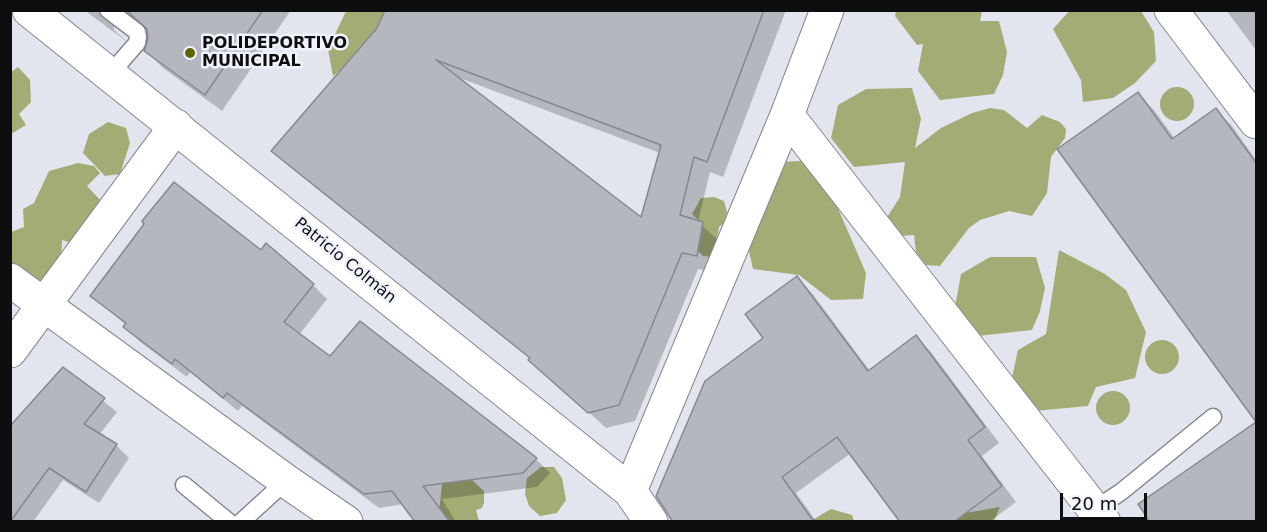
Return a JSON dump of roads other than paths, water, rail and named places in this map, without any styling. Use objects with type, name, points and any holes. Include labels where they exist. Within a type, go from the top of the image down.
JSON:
[{"type":"street","name":"Patricio Colmán","points":[[29,10],[630,490],[651,522]]},
{"type":"street","points":[[630,490],[787,115],[827,10]]},
{"type":"street","points":[[1171,10],[1257,122]]},
{"type":"street","points":[[787,115],[1099,515]]},
{"type":"street","points":[[10,351],[176,126]]},
{"type":"street","points":[[10,280],[346,522]]},
{"type":"lane","points":[[108,10],[137,32],[138,37],[137,43],[110,74]]},
{"type":"lane","points":[[1099,515],[1121,492],[1213,417]]},
{"type":"lane","points":[[241,522],[286,481]]},
{"type":"lane","points":[[184,485],[229,522]]},
{"type":"place","name":"POLIDEPORTIVO MUNICIPAL","points":[[190,53]]}]
